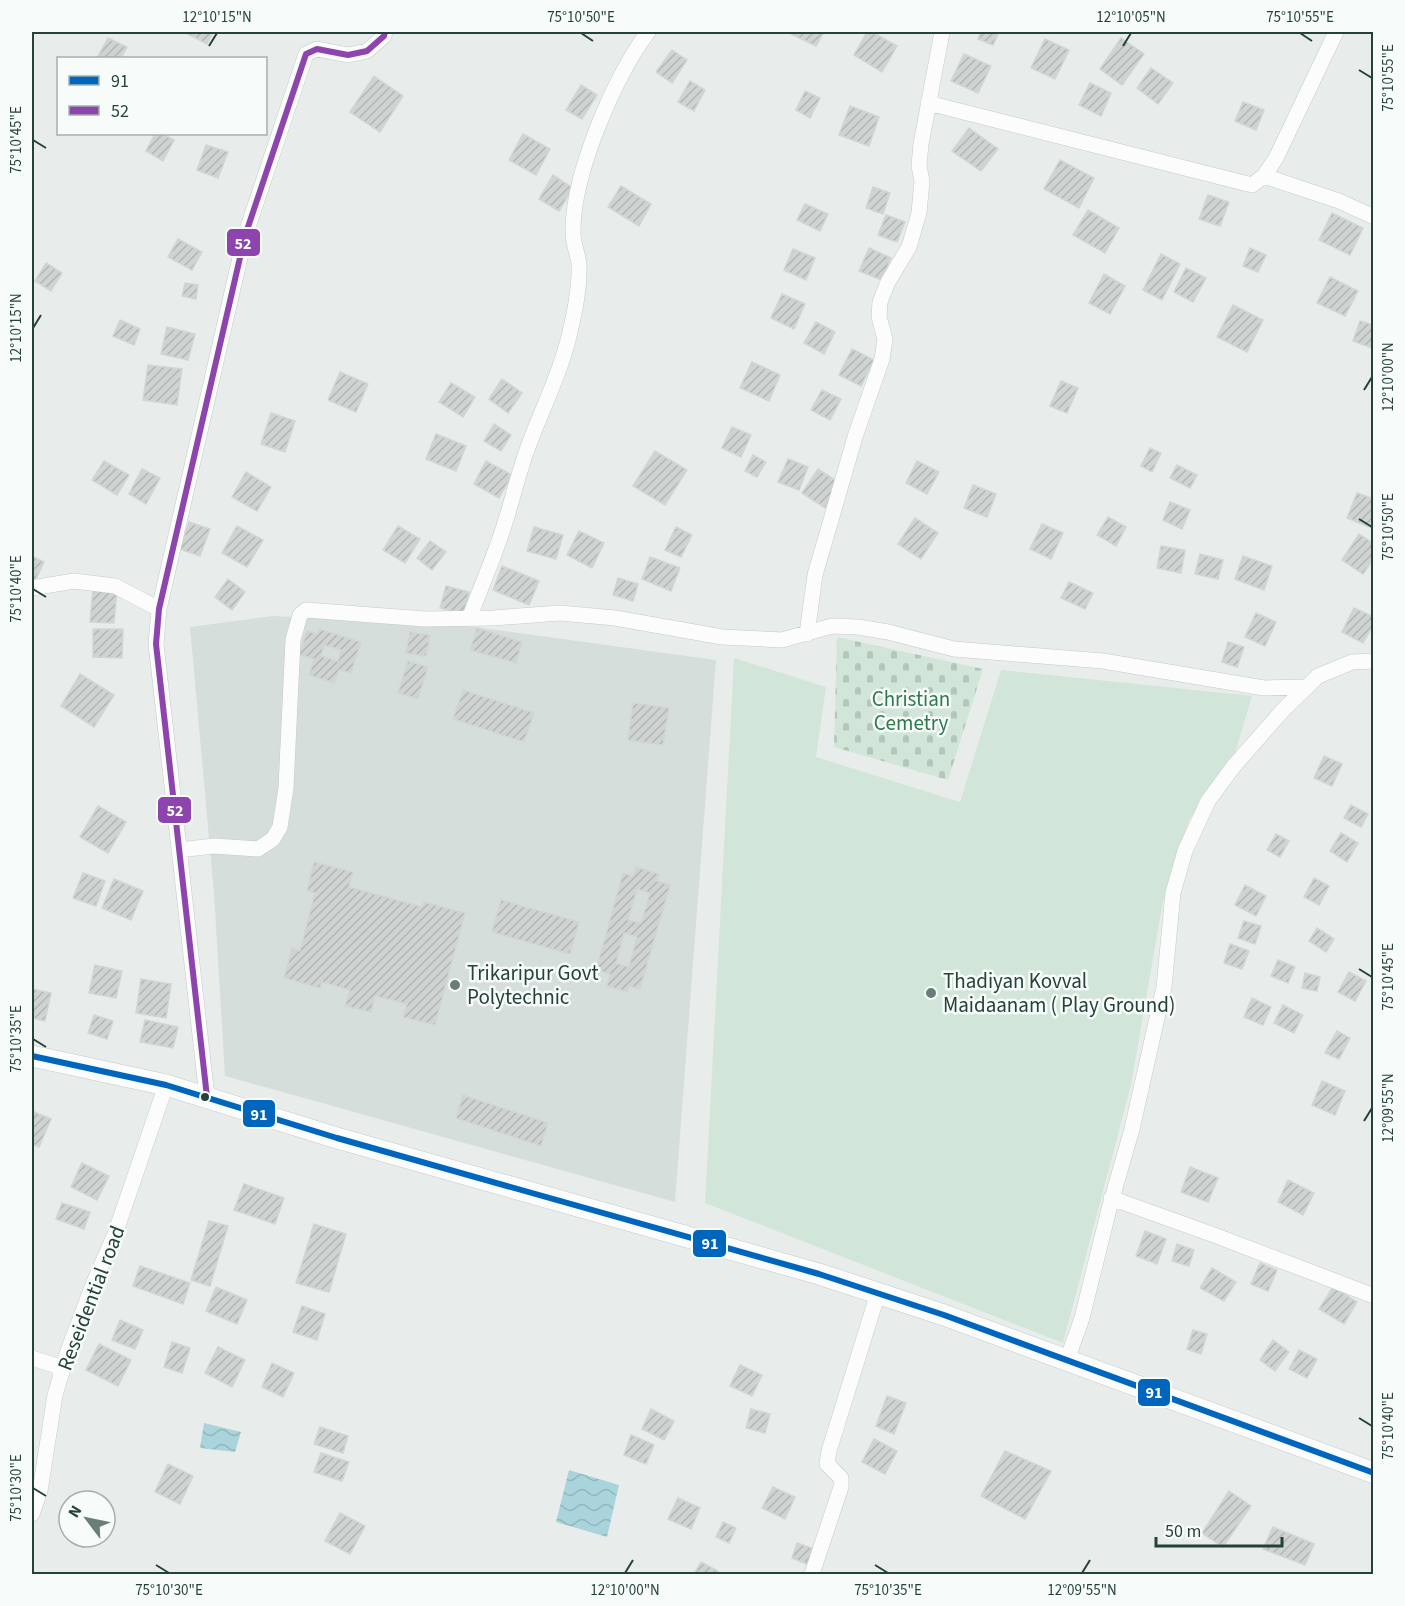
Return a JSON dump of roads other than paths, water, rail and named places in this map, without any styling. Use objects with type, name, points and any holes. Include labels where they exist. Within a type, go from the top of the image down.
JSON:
[{"type":"main road","points":[[32,1056],[166,1085],[337,1138],[819,1274],[1066,1360],[1374,1473]]},
{"type":"street","points":[[207,1097],[156,644],[159,609],[244,236],[306,54],[317,48],[348,55],[367,51],[384,36],[385,32]]},
{"type":"street","points":[[469,618],[502,531],[528,448],[570,334],[577,298],[579,264],[573,235],[575,203],[587,161],[608,104],[629,60],[648,32]]},
{"type":"street","points":[[807,634],[815,574],[855,436],[882,359],[885,339],[879,317],[880,302],[888,282],[909,247],[919,213],[922,181],[921,144],[942,32]]},
{"type":"street","points":[[928,104],[1252,185],[1264,176],[1276,158],[1336,32]]},
{"type":"street","points":[[1264,176],[1339,201],[1374,217]]},
{"type":"street","points":[[32,588],[74,581],[115,586],[159,609]]},
{"type":"street","points":[[179,850],[214,846],[258,849],[273,839],[280,827],[286,788],[293,639],[300,615],[306,610],[425,619],[493,618],[560,613],[615,618],[722,637],[782,640],[832,626],[858,627],[888,632],[954,649],[1102,661],[1264,688],[1307,687]]},
{"type":"street","points":[[1066,1360],[1082,1318],[1132,1129],[1164,987],[1173,893],[1185,851],[1208,801],[1233,767],[1283,710],[1318,676],[1352,662],[1374,661]]},
{"type":"street","name":"Reseidential road","points":[[32,1514],[39,1491],[55,1395],[63,1368],[94,1282],[116,1234],[166,1085]]},
{"type":"street","points":[[1112,1198],[1374,1296]]},
{"type":"street","points":[[812,1575],[841,1487],[841,1478],[827,1464],[829,1451],[878,1293]]},
{"type":"street","points":[[32,1358],[63,1368]]},
{"type":"water","points":[[204,1423],[241,1432],[235,1452],[200,1448]]},
{"type":"water","points":[[569,1470],[619,1485],[607,1537],[556,1522]]},
{"type":"place","name":"Trikaripur Govt Polytechnic","points":[[455,985]]},
{"type":"place","name":"Thadiyan Kovval Maidaanam ( Play Ground)","points":[[931,993]]},
{"type":"park label","name":"Christian Cemetry","points":[[911,711]]}]
